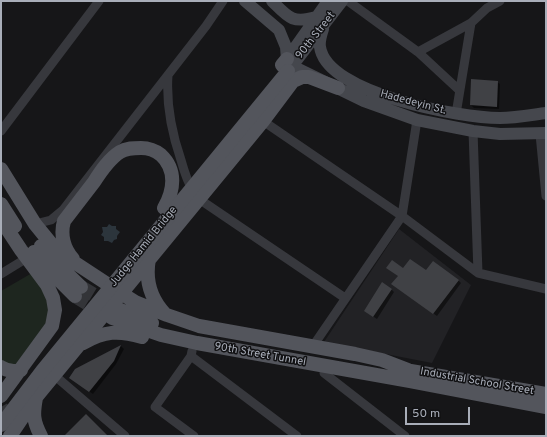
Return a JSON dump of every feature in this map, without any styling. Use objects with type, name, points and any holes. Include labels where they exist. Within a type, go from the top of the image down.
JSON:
[{"type":"main road","name":"Judge Hamid Bridge","points":[[1,409],[35,365],[164,208],[287,65]]},
{"type":"main road","name":"Judge Hamid Bridge","points":[[1,425],[47,365],[287,65]]},
{"type":"main road","points":[[10,436],[54,374],[263,121],[293,81],[302,77],[309,77],[338,88]]},
{"type":"main road","points":[[80,267],[65,246],[62,236],[64,221],[108,163],[121,152],[133,148],[146,148],[158,153],[166,160],[170,168],[172,183],[169,199],[164,208]]},
{"type":"main road","points":[[1,169],[35,224],[57,251],[120,294],[167,315],[216,329],[369,357],[409,376]]},
{"type":"main road","points":[[1,184],[30,232],[78,292],[42,263],[19,233],[1,204]]},
{"type":"main road","points":[[1,220],[47,284],[54,298],[55,310],[52,326],[1,396]]},
{"type":"main road","points":[[149,259],[148,274],[150,289],[156,303],[167,315]]},
{"type":"main road","name":"90th Street Tunnel","points":[[115,314],[195,334],[409,376]]},
{"type":"main road","points":[[76,347],[94,336],[119,332],[191,353],[362,380],[409,376]]},
{"type":"main road","points":[[1,367],[11,371],[20,370]]},
{"type":"main road","name":"Industrial School Street","points":[[409,376],[546,394]]},
{"type":"main road","name":"Industrial School Street","points":[[409,376],[546,407]]},
{"type":"main road","points":[[37,396],[34,420],[41,436]]},
{"type":"main road","points":[[1,432],[5,436]]},
{"type":"street","points":[[1,131],[99,1]]},
{"type":"street","points":[[35,224],[50,220],[63,210],[206,26],[223,1]]},
{"type":"street","points":[[245,1],[279,30],[286,47],[287,65]]},
{"type":"street","points":[[272,1],[288,16],[304,21],[320,22]]},
{"type":"street","name":"90th Street","points":[[287,65],[320,22],[328,1]]},
{"type":"street","points":[[348,2],[362,1]]},
{"type":"street","points":[[418,52],[471,23],[487,8],[500,1]]},
{"type":"street","points":[[348,2],[418,52],[459,90]]},
{"type":"street","name":"90th Street","points":[[320,22],[348,2]]},
{"type":"street","name":"Hadedeyin St.","points":[[320,22],[320,47],[322,55],[341,75],[367,89],[396,100],[429,109],[456,114],[500,118],[546,113]]},
{"type":"street","points":[[456,114],[471,23]]},
{"type":"street","name":"Hadedeyin St.","points":[[287,65],[364,101],[417,120],[473,131],[500,134],[543,134]]},
{"type":"street","points":[[168,75],[168,106],[173,137],[188,182],[199,199],[345,298]]},
{"type":"street","points":[[500,118],[500,134]]},
{"type":"street","points":[[313,346],[402,216],[417,120]]},
{"type":"street","points":[[263,121],[402,216],[478,273],[546,289]]},
{"type":"street","points":[[473,131],[478,273]]},
{"type":"street","points":[[543,134],[546,195]]},
{"type":"street","points":[[1,274],[27,258]]},
{"type":"street","points":[[194,436],[155,407],[191,353],[297,436]]},
{"type":"street","points":[[324,373],[405,436]]},
{"type":"street","points":[[54,374],[125,436]]},
{"type":"shaded area","points":[[109,224],[116,226],[116,229],[120,232],[117,239],[112,243],[104,241],[104,237],[101,235],[103,232],[102,227],[107,227]]},
{"type":"shaded area","points":[[399,229],[471,285],[432,363],[324,342]]},
{"type":"shaded area","points":[[32,273],[48,297],[51,317],[21,370],[1,367],[1,291]]},
{"type":"building","points":[[471,79],[498,81],[497,107],[470,105]]},
{"type":"building","points":[[410,259],[426,270],[433,261],[459,280],[433,314],[391,284],[398,276],[386,268],[392,260],[403,268]]},
{"type":"building","points":[[382,282],[392,289],[373,317],[364,311]]},
{"type":"building","points":[[121,345],[114,361],[89,392],[69,378],[75,369]]},
{"type":"building","points":[[86,414],[108,436],[64,436]]},
{"type":"tunnel","points":[[81,287],[111,305]]},
{"type":"tunnel","points":[[75,296],[103,313]]},
{"type":"tunnel","points":[[1,407],[13,427]]}]
